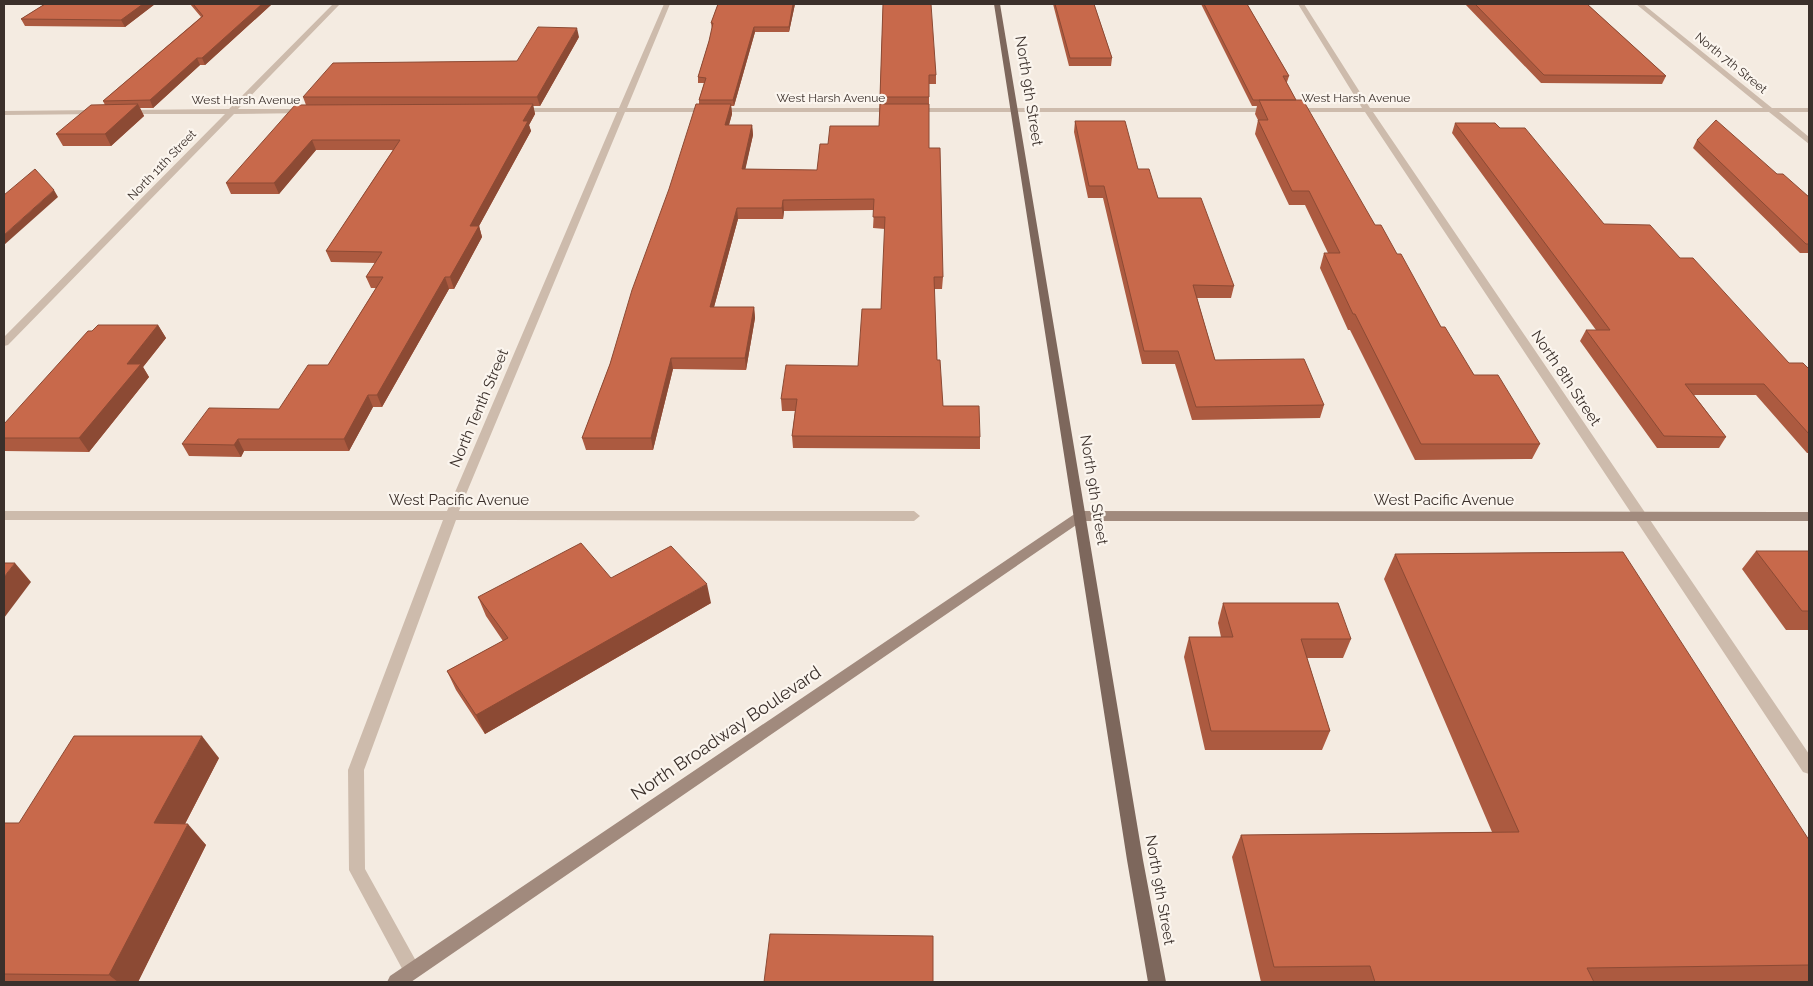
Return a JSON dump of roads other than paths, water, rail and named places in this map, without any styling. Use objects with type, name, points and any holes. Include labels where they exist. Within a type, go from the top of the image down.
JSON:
[{"type":"main road","name":"North 9th Street","points":[[997,4],[1012,109],[1135,860],[1157,982]]},
{"type":"main road","name":"West Pacific Avenue","points":[[1079,516],[1809,517]]},
{"type":"main road","name":"North Broadway Boulevard","points":[[396,982],[1079,516]]},
{"type":"street","name":"North 11th Street","points":[[4,343],[337,4]]},
{"type":"street","name":"North Tenth Street","points":[[412,970],[357,870],[356,770],[452,516],[620,110],[667,4]]},
{"type":"street","name":"North 8th Street","points":[[1301,4],[1367,109],[1809,767]]},
{"type":"street","name":"North 7th Street","points":[[1639,4],[1809,141]]},
{"type":"street","name":"West Harsh Avenue","points":[[513,110],[1809,110]]},
{"type":"street","name":"West Harsh Avenue","points":[[117,112],[319,111]]},
{"type":"street","points":[[4,113],[107,112]]},
{"type":"street","name":"West Pacific Avenue","points":[[4,515],[914,516]]}]
